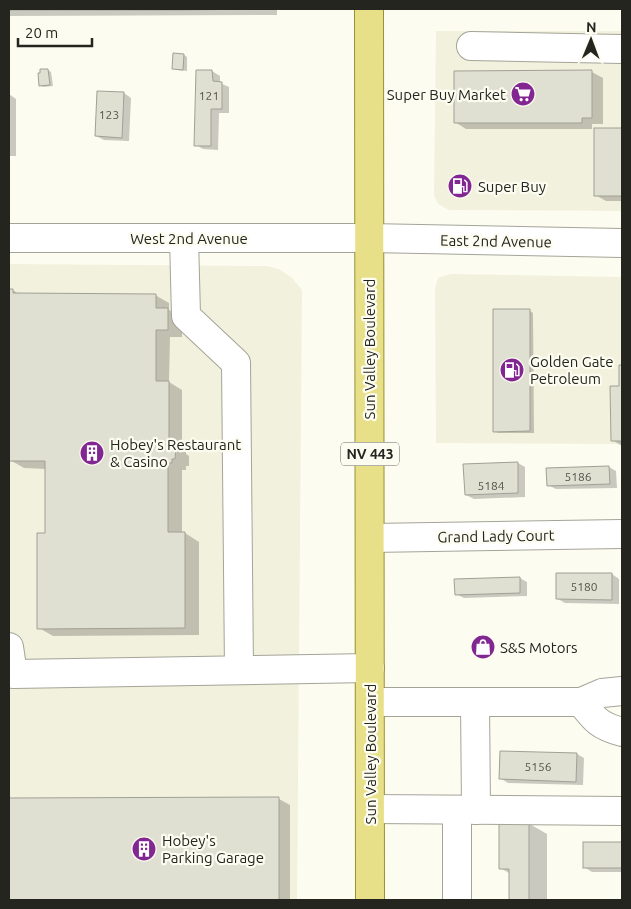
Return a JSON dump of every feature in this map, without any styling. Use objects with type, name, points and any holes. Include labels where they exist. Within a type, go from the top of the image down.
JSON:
[{"type":"main road","name":"Sun Valley Boulevard","points":[[368,9],[370,900]]},
{"type":"street","points":[[471,46],[622,49]]},
{"type":"street","name":"West 2nd Avenue","points":[[9,238],[369,238]]},
{"type":"street","points":[[184,238],[186,316],[236,363],[239,670]]},
{"type":"street","name":"East 2nd Avenue","points":[[369,238],[622,243]]},
{"type":"street","name":"Grand Lady Court","points":[[370,538],[622,534]]},
{"type":"street","points":[[9,647],[13,674],[370,668]]},
{"type":"street","points":[[370,702],[581,702],[602,693],[622,691]]},
{"type":"street","points":[[456,900],[475,702]]},
{"type":"street","points":[[581,702],[593,718],[606,728],[622,732]]},
{"type":"street","points":[[370,809],[622,811]]},
{"type":"shaded area","points":[[436,31],[622,31],[622,211],[449,210],[438,204],[434,195]]},
{"type":"shaded area","points":[[9,264],[266,266],[279,269],[292,278],[302,290],[297,900],[9,900]]},
{"type":"shaded area","points":[[451,274],[622,277],[622,444],[436,443],[435,289],[438,278]]},
{"type":"building","points":[[9,9],[266,9],[9,10]]},
{"type":"building","points":[[173,53],[184,54],[183,70],[172,69]]},
{"type":"building","points":[[40,69],[48,69],[50,85],[39,86],[38,73],[40,73]]},
{"type":"building","points":[[196,70],[212,70],[213,81],[222,82],[222,109],[211,109],[211,146],[194,146]]},
{"type":"building","name":"Super Buy Market","points":[[592,70],[592,118],[582,118],[582,123],[454,123],[454,71]]},
{"type":"building","points":[[97,91],[124,92],[122,138],[95,136]]},
{"type":"building","points":[[594,128],[622,128],[622,196],[594,196]]},
{"type":"building","name":"Hobey's Restaurant & Casino","points":[[9,289],[13,289],[13,293],[156,294],[156,308],[168,308],[168,330],[156,330],[156,381],[169,381],[169,441],[173,441],[173,447],[176,447],[175,459],[172,459],[172,463],[168,463],[168,532],[185,532],[185,628],[37,629],[37,533],[45,533],[45,461],[9,461]]},
{"type":"building","name":"Golden Gate Petroleum","points":[[493,309],[530,309],[530,431],[493,432]]},
{"type":"building","points":[[619,365],[622,365],[622,441],[611,441],[610,386],[619,386]]},
{"type":"building","points":[[518,462],[518,493],[465,495],[463,464]]},
{"type":"building","points":[[609,466],[610,484],[547,486],[546,468]]},
{"type":"building","points":[[556,573],[612,573],[612,600],[556,599]]},
{"type":"building","points":[[520,577],[520,593],[455,595],[454,579]]},
{"type":"building","points":[[500,751],[577,753],[576,782],[499,779]]},
{"type":"building","name":"Hobey's Parking Garage","points":[[279,797],[279,900],[9,900],[9,798]]},
{"type":"building","points":[[499,822],[529,822],[529,900],[509,900],[509,869],[499,869]]},
{"type":"building","points":[[583,842],[622,842],[622,868],[583,868]]},
{"type":"place","name":"Super Buy Market","points":[[523,94]]},
{"type":"place","name":"Super Buy","points":[[460,186]]},
{"type":"place","name":"Golden Gate Petroleum","points":[[512,370]]},
{"type":"place","name":"Hobey's Restaurant & Casino","points":[[92,453]]},
{"type":"place","name":"S&S Motors","points":[[483,647]]},
{"type":"place","name":"Hobey's Parking Garage","points":[[144,849]]}]
